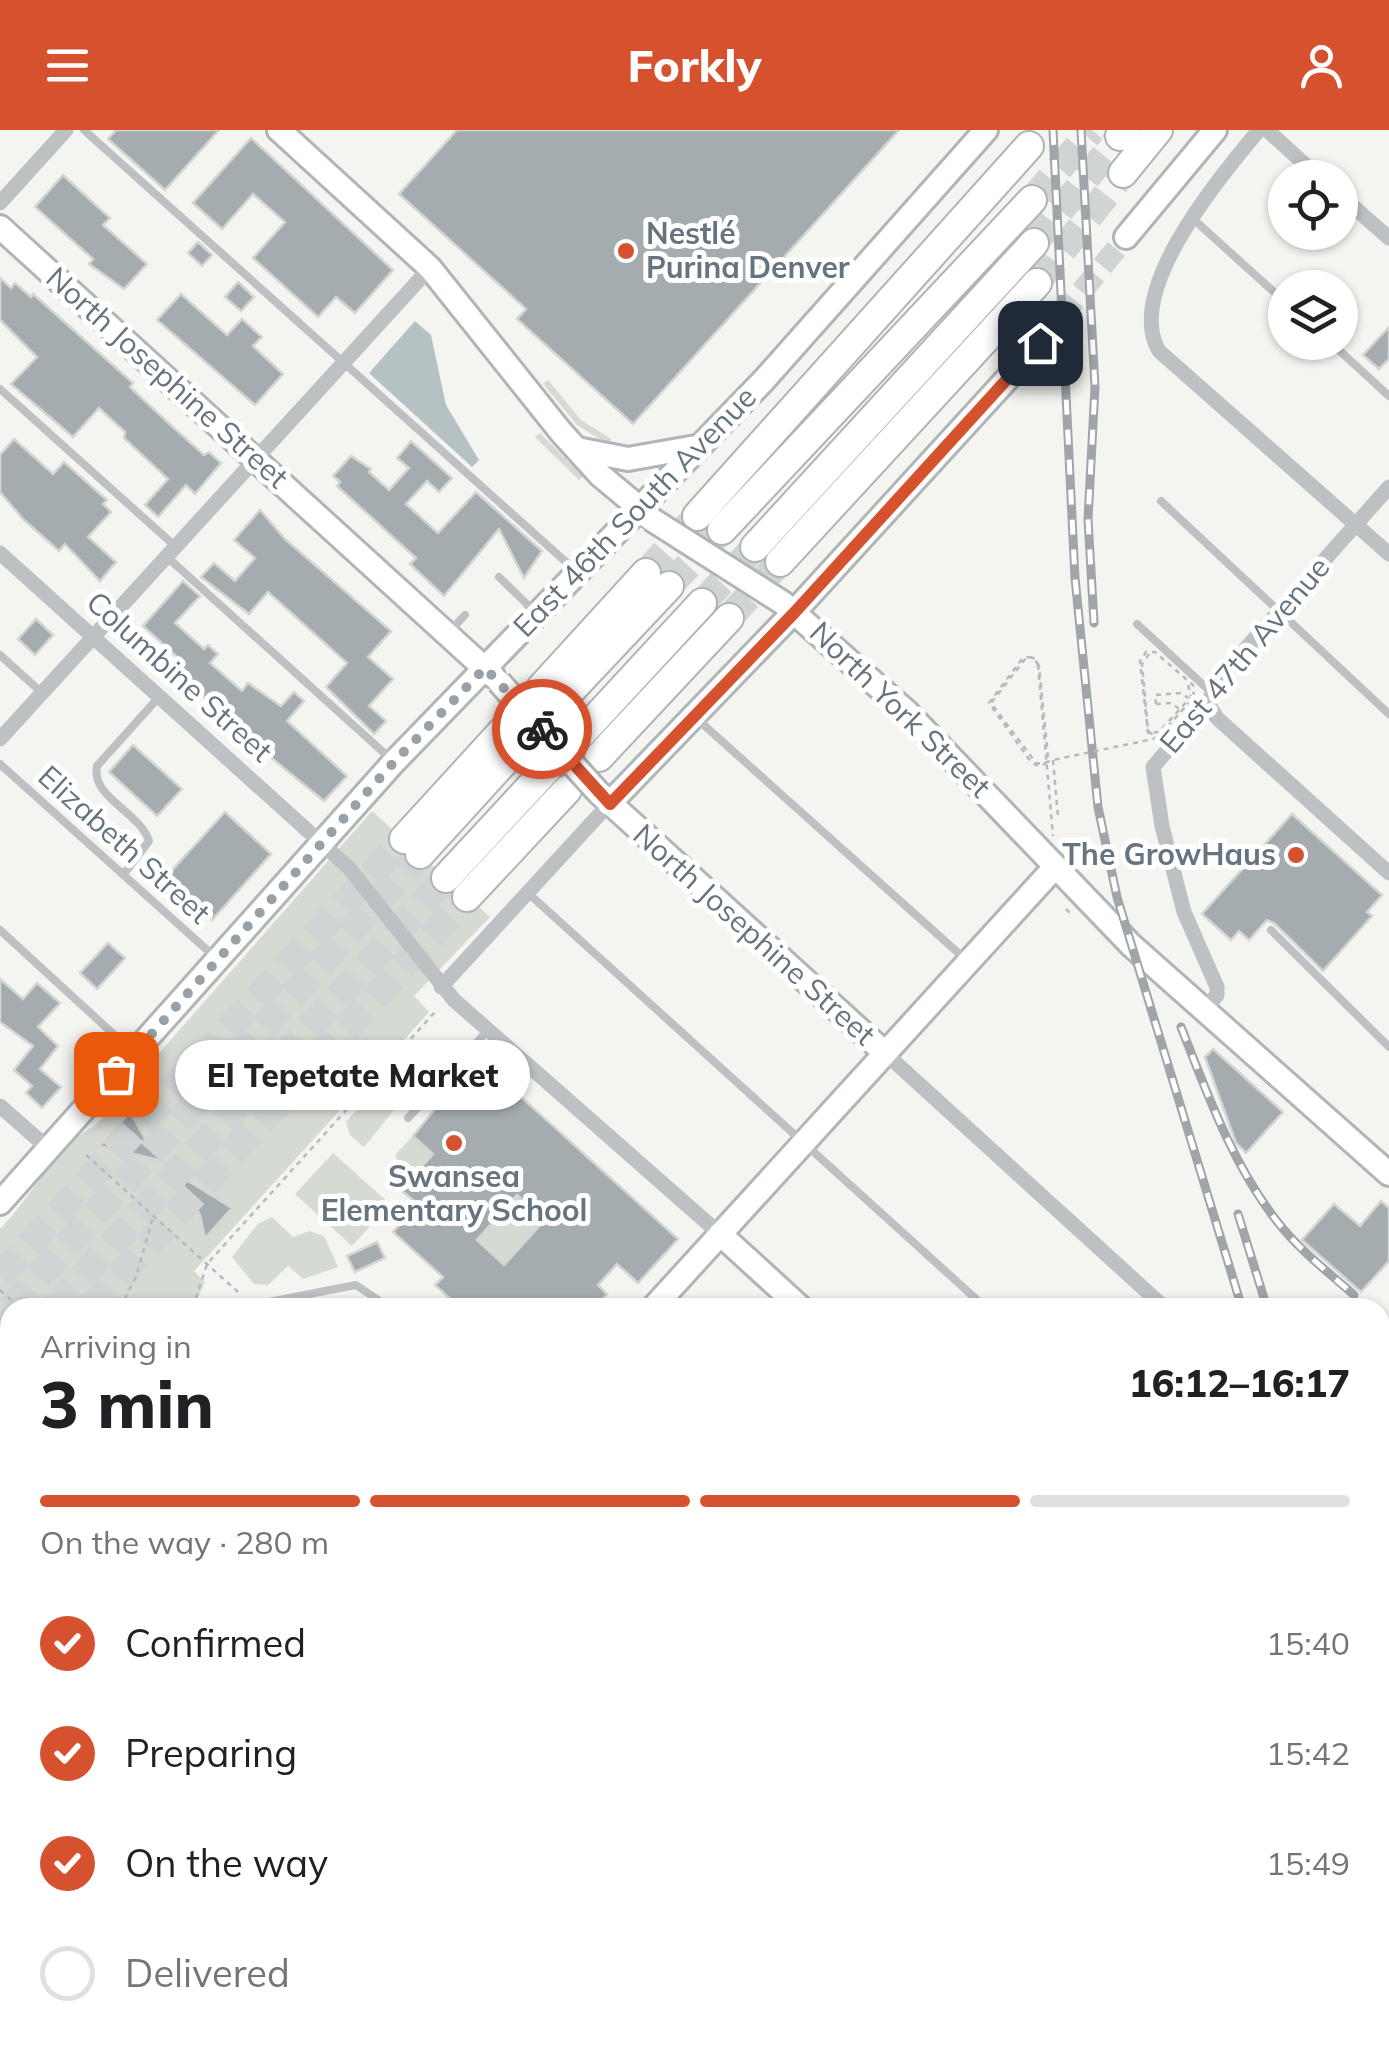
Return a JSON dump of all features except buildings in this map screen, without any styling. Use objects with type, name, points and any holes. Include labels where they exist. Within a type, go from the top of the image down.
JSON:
[{"type":"highway","points":[[1123,173],[1158,130]]},
{"type":"highway","points":[[698,516],[1030,146]]},
{"type":"highway","points":[[722,530],[1032,200]]},
{"type":"highway","points":[[754,547],[1034,242]]},
{"type":"highway","points":[[780,562],[1037,283]]},
{"type":"highway","points":[[548,697],[658,580]]},
{"type":"highway","points":[[580,735],[702,603]]},
{"type":"highway","points":[[599,757],[728,618]]},
{"type":"highway","points":[[412,847],[517,731]]},
{"type":"highway","points":[[446,878],[548,768]]},
{"type":"highway","points":[[467,897],[566,790]]},
{"type":"main road","name":"North York Street","points":[[279,130],[430,268],[600,475],[645,512],[789,607],[944,749],[1131,945],[1389,1174]]},
{"type":"main road","name":"East 46th South Avenue","points":[[0,1204],[394,762],[492,674],[536,613],[645,512],[702,445],[833,306],[986,130]]},
{"type":"main road","points":[[1126,237],[1215,130]]},
{"type":"main road","name":"North Josephine Street","points":[[0,227],[492,674],[603,798],[885,1054]]},
{"type":"main road","points":[[603,798],[694,716],[789,607],[1040,343]]},
{"type":"main road","points":[[578,448],[638,459],[702,445]]},
{"type":"main road","points":[[662,1298],[1054,868]]},
{"type":"main road","points":[[720,1234],[790,1298]]},
{"type":"street","points":[[0,203],[66,130]]},
{"type":"street","points":[[1299,160],[1263,130],[1191,217],[1174,250],[1154,312],[1152,340],[1159,351],[1389,554]]},
{"type":"street","points":[[1358,211],[1389,238]]},
{"type":"street","points":[[0,740],[430,268]]},
{"type":"street","name":"East 47th Avenue","points":[[1204,1009],[1217,995],[1217,987],[1184,912],[1152,771],[1276,612],[1389,486]]},
{"type":"street","name":"Columbine Street","points":[[0,553],[350,868],[437,982],[720,1234]]},
{"type":"street","points":[[1210,698],[1217,718],[1389,873]]},
{"type":"street","points":[[437,982],[528,893],[603,798]]},
{"type":"street","name":"North Josephine Street","points":[[885,1054],[1154,1298]]},
{"type":"street","points":[[0,1106],[50,1150]]},
{"type":"lane","points":[[84,130],[576,572]]},
{"type":"lane","points":[[1191,217],[1268,287]]},
{"type":"lane","points":[[1350,360],[1389,396]]},
{"type":"lane","points":[[0,389],[394,762]]},
{"type":"lane","points":[[1161,501],[1389,714]]},
{"type":"lane","points":[[499,577],[536,613]]},
{"type":"lane","points":[[448,633],[465,615]]},
{"type":"lane","points":[[1137,624],[1210,698]]},
{"type":"lane","points":[[0,656],[42,693]]},
{"type":"lane","points":[[123,874],[149,841],[145,828],[100,787],[94,776],[97,766],[160,697]]},
{"type":"lane","points":[[694,716],[968,962]]},
{"type":"lane","name":"Elizabeth Street","points":[[0,764],[219,960]]},
{"type":"lane","points":[[528,893],[975,1298]]},
{"type":"lane","points":[[0,930],[135,1053]]},
{"type":"lane","points":[[1271,930],[1389,1047]]},
{"type":"lane","points":[[408,1118],[488,1030]]},
{"type":"lane","points":[[277,1298],[356,1284],[379,1298]]},
{"type":"path","points":[[1056,834],[1038,665],[1030,657],[1027,657],[1026,657],[1022,659],[988,703],[1033,764],[1038,766],[1047,762],[1039,666],[1035,658],[1030,657],[1028,657],[1026,658],[1024,659],[991,703],[1034,762],[1043,763],[1050,761],[1053,760],[1153,739],[1181,711],[1194,697],[1193,686],[1155,652],[1141,656],[1148,733],[1160,732],[1191,696],[1188,684],[1156,655],[1143,658],[1152,736],[1163,736],[1193,702],[1182,693],[1155,696],[1156,704],[1172,703],[1181,711]]},
{"type":"path","points":[[1053,760],[1058,816]]},
{"type":"path","points":[[196,1298],[207,1264],[435,1012]]},
{"type":"path","points":[[86,1154],[238,1292]]},
{"type":"path","points":[[125,1298],[136,1277],[153,1215]]},
{"type":"shaded area","points":[[415,321],[431,335],[446,405],[479,460],[472,467],[369,373]]},
{"type":"shaded area","points":[[548,380],[581,420],[611,439],[609,445],[577,425],[543,384]]},
{"type":"shaded area","points":[[540,433],[583,476],[579,480],[535,437]]},
{"type":"shaded area","points":[[372,811],[490,917],[414,996],[429,1012],[194,1271],[205,1282],[198,1298],[0,1298],[0,1229],[70,1144],[96,1125]]},
{"type":"shaded area","points":[[379,1085],[402,1100],[364,1147],[350,1135],[346,1122]]},
{"type":"shaded area","points":[[413,1136],[436,1157],[407,1175],[395,1155]]},
{"type":"shaded area","points":[[333,1153],[390,1204],[352,1246],[295,1194]]},
{"type":"shaded area","points":[[512,1190],[541,1216],[541,1224],[504,1265],[477,1240]]},
{"type":"shaded area","points":[[272,1217],[293,1237],[309,1231],[324,1236],[338,1267],[303,1279],[288,1266],[268,1285],[254,1284],[232,1257],[258,1224]]},
{"type":"tunnel","points":[[1032,200],[1092,130]]},
{"type":"tunnel","points":[[1034,243],[1120,136]]},
{"type":"tunnel","points":[[1037,283],[1123,173]]},
{"type":"tunnel","points":[[1040,343],[1126,237]]},
{"type":"tunnel","points":[[646,573],[697,516]]},
{"type":"tunnel","points":[[669,586],[722,530]]},
{"type":"tunnel","points":[[702,603],[755,547]]},
{"type":"tunnel","points":[[729,618],[780,562]]},
{"type":"tunnel","points":[[0,1276],[404,839]]},
{"type":"tunnel","points":[[19,1298],[420,854]]},
{"type":"tunnel","points":[[63,1298],[446,878]]},
{"type":"tunnel","points":[[99,1298],[467,897]]},
{"type":"railway","points":[[1053,130],[1075,578],[1098,807],[1117,897],[1239,1298]]},
{"type":"railway","points":[[1081,130],[1095,387],[1088,519],[1094,623]]},
{"type":"railway","points":[[1181,1027],[1222,1127],[1260,1198],[1294,1241],[1354,1295]]},
{"type":"railway","points":[[1238,1214],[1264,1298]]},
{"type":"way so far","points":[[116,1074],[394,762],[485,668],[542,729]]},
{"type":"place","name":"Nestlé Purina Denver","points":[[626,251]]},
{"type":"place","name":"The GrowHaus","points":[[1296,855]]},
{"type":"place","name":"El Tepetate Market","points":[[116,1074]]},
{"type":"place","name":"Swansea Elementary School","points":[[454,1143]]},
{"type":"route","points":[[542,729],[610,804],[795,612],[1040,343]]}]
